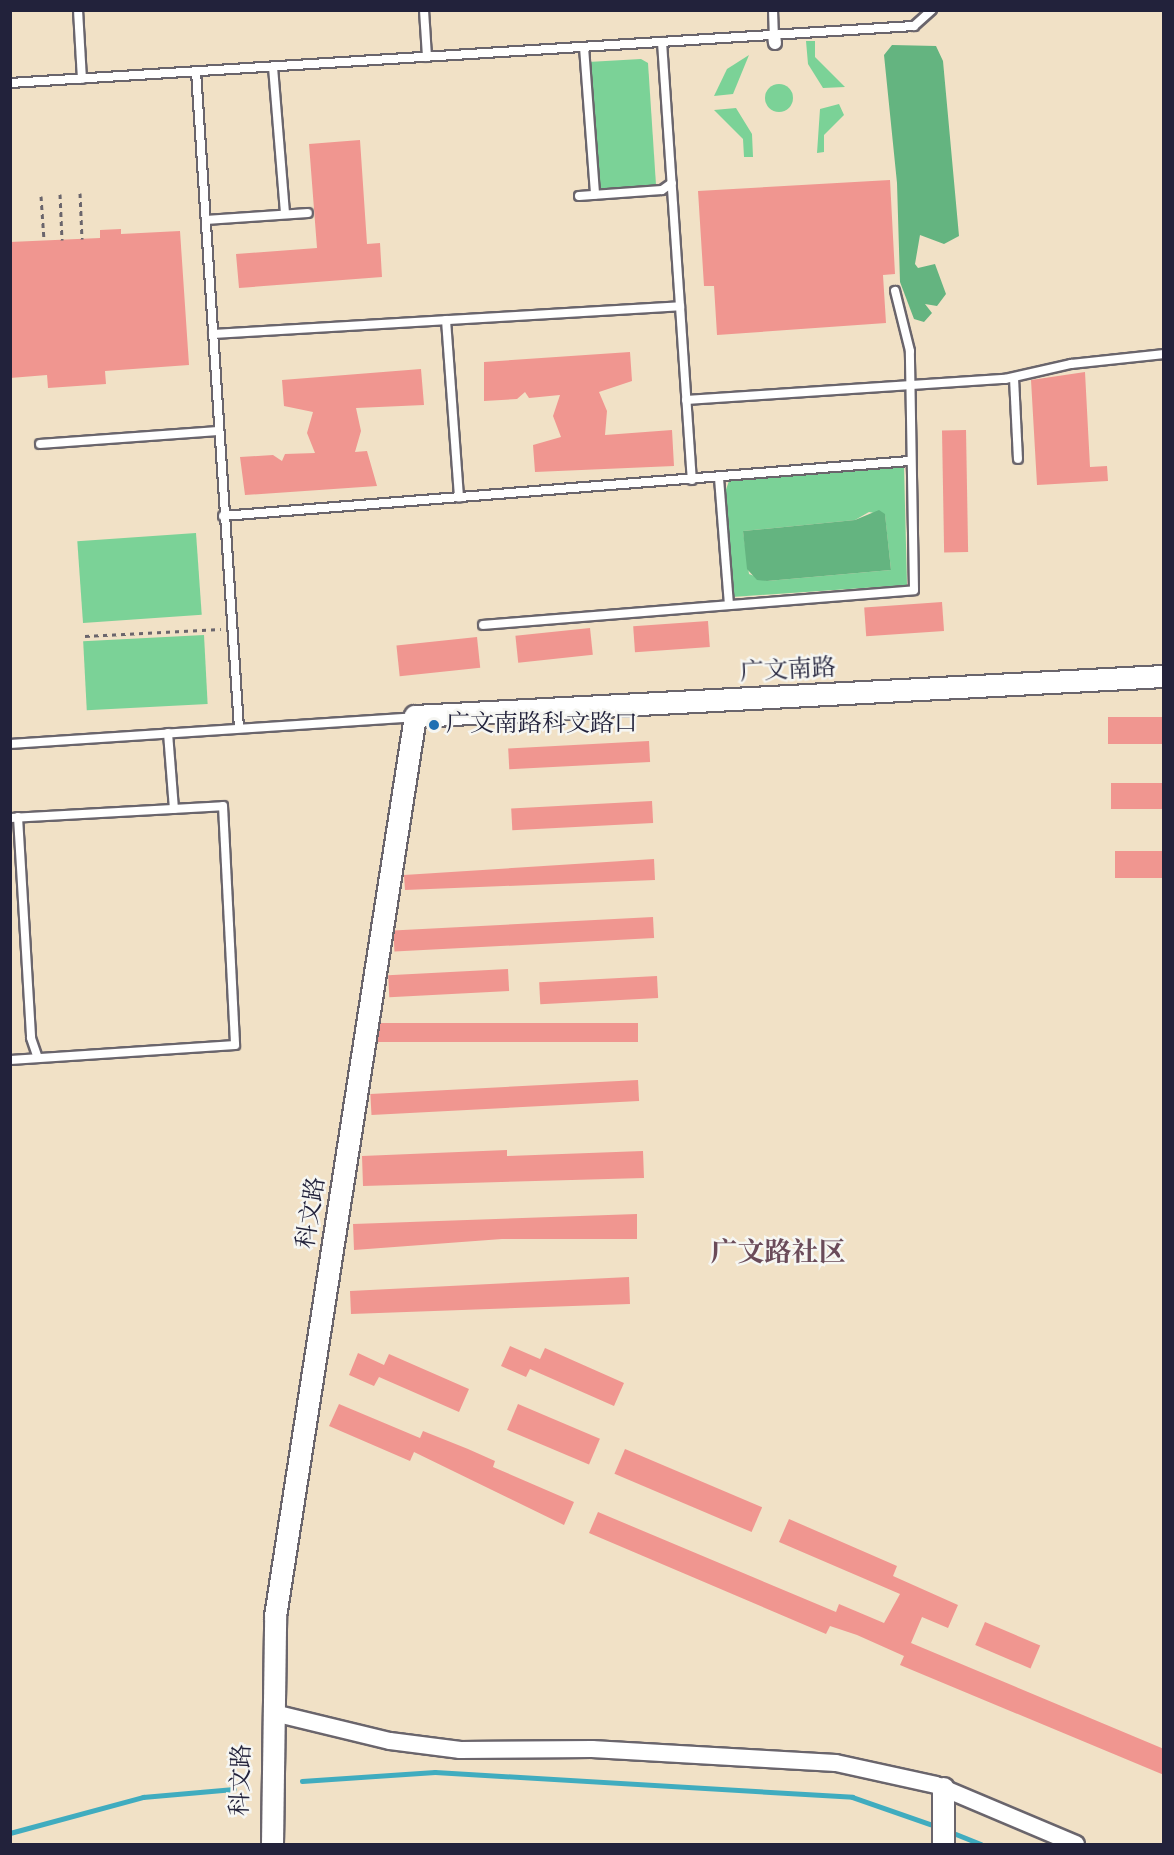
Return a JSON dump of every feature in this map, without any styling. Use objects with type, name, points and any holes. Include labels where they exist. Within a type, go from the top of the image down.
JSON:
[{"type":"street","name":"广文南路","points":[[415,716],[1164,676]]},
{"type":"street","name":"科文路","points":[[272,1845],[275,1616],[415,716]]},
{"type":"street","name":"科文路","points":[[266,1845],[265,1749],[273,1716]]},
{"type":"street","points":[[273,1716],[390,1741],[460,1750],[592,1749],[836,1763],[943,1788],[1076,1845]]},
{"type":"street","points":[[943,1788],[943,1845]]},
{"type":"lane","points":[[78,10],[82,79]]},
{"type":"lane","points":[[424,10],[427,57]]},
{"type":"lane","points":[[773,10],[775,39]]},
{"type":"lane","points":[[10,83],[662,42],[775,39],[914,26],[932,10]]},
{"type":"lane","points":[[662,42],[692,480]]},
{"type":"lane","points":[[584,47],[595,195]]},
{"type":"lane","points":[[273,67],[285,214]]},
{"type":"lane","points":[[196,71],[223,516],[240,728]]},
{"type":"lane","points":[[579,196],[662,190],[672,183]]},
{"type":"lane","points":[[206,220],[308,213]]},
{"type":"lane","points":[[483,625],[914,590],[907,385],[910,351],[895,291]]},
{"type":"lane","points":[[213,334],[680,306]]},
{"type":"lane","points":[[446,320],[459,498]]},
{"type":"lane","points":[[686,400],[1014,378],[1071,364],[1164,354]]},
{"type":"lane","points":[[1014,378],[1018,459]]},
{"type":"lane","points":[[40,444],[218,431]]},
{"type":"lane","points":[[223,516],[910,461]]},
{"type":"lane","points":[[719,478],[729,605]]},
{"type":"lane","points":[[10,744],[415,716]]},
{"type":"lane","points":[[168,733],[174,809]]},
{"type":"lane","points":[[10,1060],[235,1045],[223,806],[14,817],[31,1038],[38,1058]]},
{"type":"path","points":[[80,193],[82,239]]},
{"type":"path","points":[[60,194],[62,240]]},
{"type":"path","points":[[41,196],[44,240]]},
{"type":"path","points":[[85,636],[232,629]]},
{"type":"green space","points":[[806,41],[815,41],[815,57],[845,87],[823,88],[808,64]]},
{"type":"green space","points":[[892,45],[936,46],[943,61],[959,236],[944,244],[920,235],[915,264],[918,268],[935,264],[946,294],[937,306],[925,304],[932,313],[924,322],[914,319],[900,282],[897,183],[884,55]]},
{"type":"green space","points":[[749,55],[733,94],[714,96],[727,69]]},
{"type":"green space","points":[[641,59],[648,63],[656,185],[600,190],[588,62]]},
{"type":"green space","points":[[779,84],[789,88],[793,98],[789,108],[779,112],[769,108],[765,98],[769,88]]},
{"type":"green space","points":[[839,104],[844,115],[824,135],[824,152],[817,153],[820,109]]},
{"type":"green space","points":[[736,108],[752,134],[753,157],[744,157],[743,139],[714,110]]},
{"type":"green space","points":[[904,466],[907,585],[732,597],[724,495],[729,481]],"holes":[[[869,512],[885,515],[891,570],[767,581],[749,574],[743,531],[855,520]]]},
{"type":"green space","points":[[879,510],[885,514],[891,570],[767,581],[757,580],[747,569],[743,531],[855,520]]},
{"type":"green space","points":[[196,533],[202,615],[83,623],[77,541]]},
{"type":"green space","points":[[204,635],[208,704],[87,710],[83,641]]},
{"type":"building","points":[[360,140],[367,244],[380,243],[382,277],[239,288],[236,254],[317,248],[309,144]]},
{"type":"building","points":[[890,180],[895,274],[883,275],[886,323],[717,335],[714,286],[704,286],[698,191]]},
{"type":"building","points":[[121,229],[121,234],[180,231],[189,365],[105,371],[106,384],[48,388],[47,375],[10,378],[10,242],[100,238],[100,230]]},
{"type":"building","points":[[630,352],[632,381],[599,392],[607,411],[605,435],[672,430],[674,466],[535,472],[533,445],[561,437],[553,416],[560,395],[529,398],[525,392],[517,399],[484,401],[484,362]]},
{"type":"building","points":[[421,369],[424,405],[356,408],[361,431],[355,452],[367,451],[377,486],[245,495],[240,457],[273,455],[282,461],[285,454],[315,453],[307,433],[313,412],[284,406],[282,380]]},
{"type":"building","points":[[1085,372],[1090,467],[1107,466],[1108,481],[1037,485],[1031,380]]},
{"type":"building","points":[[942,430],[966,430],[968,552],[944,552]]},
{"type":"building","points":[[942,602],[944,631],[866,636],[864,607]]},
{"type":"building","points":[[708,621],[710,647],[635,652],[633,626]]},
{"type":"building","points":[[590,628],[593,655],[518,663],[515,636]]},
{"type":"building","points":[[477,637],[480,668],[400,676],[396,645]]},
{"type":"building","points":[[1108,717],[1164,717],[1164,744],[1108,744]]},
{"type":"building","points":[[649,741],[650,762],[509,769],[508,748]]},
{"type":"building","points":[[1111,783],[1164,783],[1164,809],[1111,809]]},
{"type":"building","points":[[652,801],[653,823],[512,830],[511,808]]},
{"type":"building","points":[[1115,851],[1164,851],[1164,878],[1115,878]]},
{"type":"building","points":[[654,859],[655,880],[405,890],[404,875]]},
{"type":"building","points":[[653,917],[654,938],[394,952],[393,931]]},
{"type":"building","points":[[508,969],[509,991],[389,997],[388,975]]},
{"type":"building","points":[[657,976],[658,998],[540,1004],[539,982]]},
{"type":"building","points":[[378,1023],[638,1023],[638,1042],[378,1042]]},
{"type":"building","points":[[638,1080],[639,1101],[371,1115],[370,1094]]},
{"type":"building","points":[[507,1150],[507,1156],[643,1151],[644,1178],[363,1186],[362,1156]]},
{"type":"building","points":[[637,1214],[637,1239],[502,1239],[354,1250],[353,1224]]},
{"type":"building","points":[[629,1277],[630,1304],[351,1314],[350,1291]]},
{"type":"building","points":[[510,1346],[540,1359],[545,1348],[624,1383],[614,1406],[530,1369],[526,1377],[501,1366]]},
{"type":"building","points":[[358,1353],[384,1365],[389,1354],[469,1389],[459,1412],[379,1377],[374,1386],[349,1375]]},
{"type":"building","points":[[339,1404],[420,1438],[423,1431],[468,1449],[495,1461],[493,1467],[574,1502],[564,1525],[414,1452],[410,1461],[329,1426]]},
{"type":"building","points":[[518,1404],[600,1439],[589,1465],[507,1430]]},
{"type":"building","points":[[625,1449],[762,1507],[752,1532],[614,1474]]},
{"type":"building","points":[[598,1512],[836,1612],[839,1604],[884,1623],[900,1594],[779,1542],[789,1519],[897,1566],[893,1576],[958,1605],[948,1628],[922,1617],[911,1643],[1164,1749],[1164,1775],[900,1665],[904,1656],[857,1635],[830,1626],[826,1634],[589,1533]]},
{"type":"building","points":[[985,1622],[1040,1645],[1030,1668],[975,1645]]},
{"type":"waterway","points":[[302,1781],[435,1772],[852,1797],[930,1824]]},
{"type":"waterway","points":[[10,1833],[143,1797],[234,1789]]},
{"type":"waterway","points":[[956,1834],[981,1844]]},
{"type":"place","name":"广文南路科文路口","points":[[434,725]]},
{"type":"district","name":"广文路社区","points":[[778,1254]]}]
